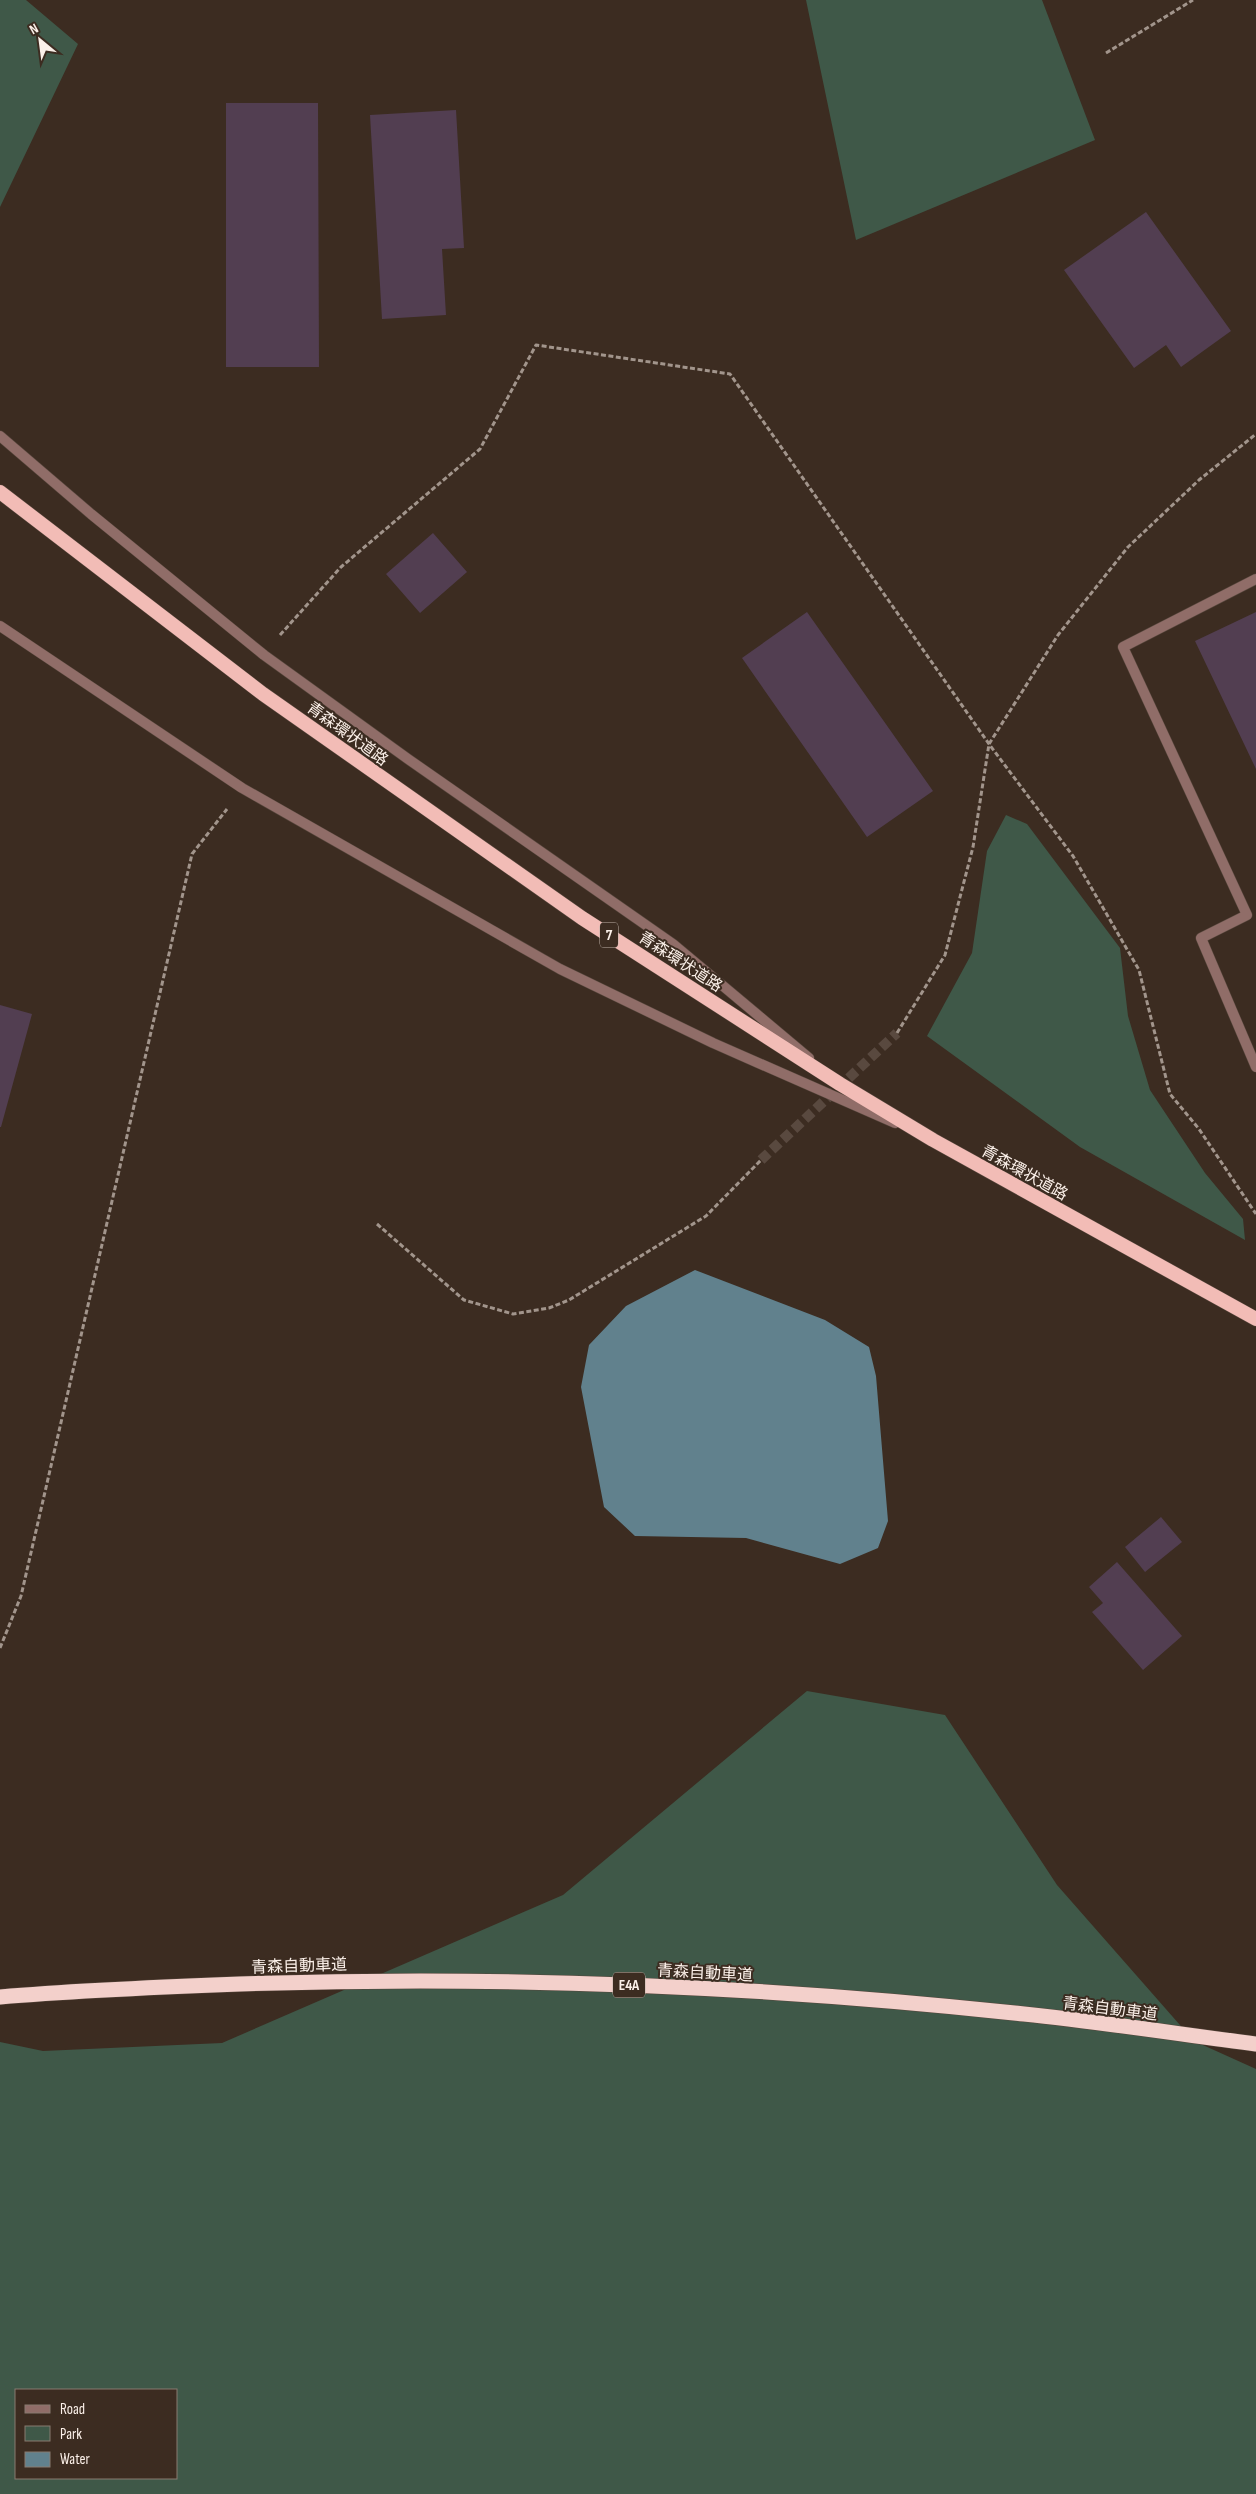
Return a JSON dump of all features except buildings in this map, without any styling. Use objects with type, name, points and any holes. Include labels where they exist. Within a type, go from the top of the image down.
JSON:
[{"type":"highway","name":"青森環状道路","points":[[0,492],[263,694],[582,918],[840,1084],[933,1140],[1256,1319]]},
{"type":"highway","name":"青森自動車道","points":[[0,1997],[80,1990],[333,1981],[550,1981],[792,1994],[1024,2014],[1256,2044]]},
{"type":"street","points":[[0,436],[91,514],[264,655],[408,759],[673,944],[840,1084]]},
{"type":"street","points":[[1256,579],[1123,647],[1247,915],[1201,938],[1256,1067]]},
{"type":"street","points":[[0,626],[242,788],[560,969],[713,1043],[933,1140]]},
{"type":"path","points":[[1106,53],[1193,0]]},
{"type":"path","points":[[264,655],[342,567],[480,449],[536,345],[730,374],[989,744],[1073,856],[1139,970],[1170,1094],[1199,1129],[1256,1214]]},
{"type":"path","points":[[897,1033],[945,955],[973,848],[989,744],[1058,635],[1128,547],[1198,480],[1256,434]]},
{"type":"path","points":[[0,1648],[21,1596],[192,854],[242,788]]},
{"type":"path","points":[[377,1224],[464,1300],[513,1314],[549,1308],[569,1300],[706,1216],[761,1160]]},
{"type":"green space","points":[[0,0],[26,0],[78,44],[0,207]]},
{"type":"green space","points":[[806,0],[1042,0],[1095,140],[856,240]]},
{"type":"green space","points":[[1006,815],[1027,824],[1120,948],[1128,1016],[1150,1090],[1205,1173],[1243,1219],[1245,1240],[1080,1147],[927,1036],[972,953],[987,851]]},
{"type":"green space","points":[[807,1691],[945,1715],[1057,1885],[1194,2041],[1256,2069],[1256,2494],[0,2494],[0,2042],[43,2051],[222,2043],[563,1895]]},
{"type":"water","points":[[695,1270],[825,1320],[869,1347],[876,1376],[888,1521],[878,1548],[840,1564],[746,1538],[635,1536],[604,1507],[581,1387],[589,1345],[626,1306]]},
{"type":"tunnel","points":[[761,1160],[897,1033]]}]
